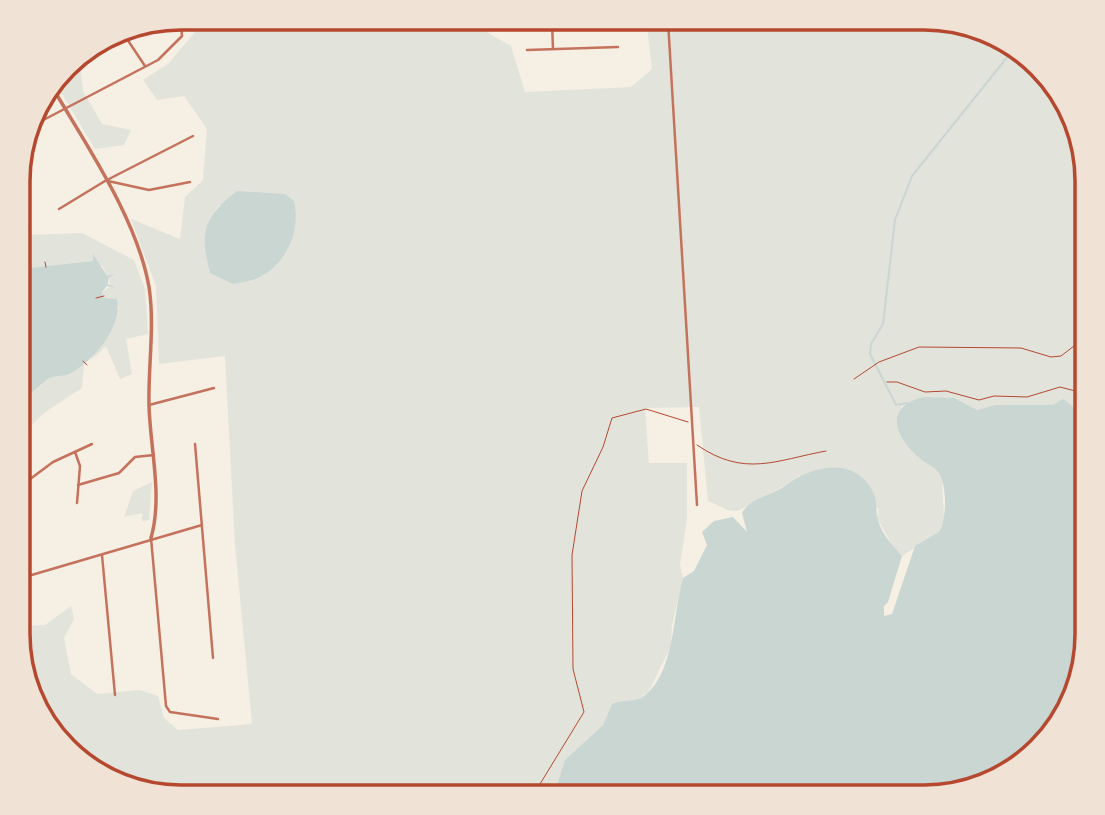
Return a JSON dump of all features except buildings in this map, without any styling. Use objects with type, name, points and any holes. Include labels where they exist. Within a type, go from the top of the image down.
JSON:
[{"type":"street","points":[[42,120],[145,66],[172,47],[180,30]]},
{"type":"street","points":[[552,30],[553,49]]},
{"type":"street","points":[[668,30],[697,505]]},
{"type":"street","points":[[128,40],[145,66]]},
{"type":"street","points":[[527,50],[618,47]]},
{"type":"street","points":[[57,95],[133,236],[149,289],[149,405],[154,455],[151,538],[166,706],[170,712],[187,717],[218,719]]},
{"type":"street","points":[[59,209],[105,181],[193,136]]},
{"type":"street","points":[[105,181],[149,190],[190,182]]},
{"type":"street","points":[[149,405],[214,388]]},
{"type":"street","points":[[195,443],[213,658]]},
{"type":"street","points":[[30,479],[53,462],[92,444]]},
{"type":"street","points":[[75,452],[80,461],[77,503]]},
{"type":"street","points":[[78,485],[118,473],[135,457],[154,455]]},
{"type":"street","points":[[30,576],[203,524]]},
{"type":"street","points":[[102,555],[115,695]]},
{"type":"path","points":[[45,262],[46,267]]},
{"type":"path","points":[[96,298],[104,296]]},
{"type":"path","points":[[854,379],[904,351],[933,346],[1021,348],[1051,357],[1061,356],[1075,345]]},
{"type":"path","points":[[83,362],[87,365]]},
{"type":"path","points":[[887,382],[897,382],[925,392],[946,391],[979,400],[994,396],[1027,397],[1060,387],[1075,391]]},
{"type":"path","points":[[540,785],[584,712],[573,669],[572,555],[582,491],[603,447],[612,418],[646,410],[690,422]]},
{"type":"path","points":[[691,438],[714,455],[751,465],[769,465],[826,451]]},
{"type":"shaded area","points":[[197,30],[483,30],[511,46],[525,92],[631,87],[652,69],[647,30],[934,30],[982,41],[1016,61],[1038,81],[1055,105],[1064,123],[1074,161],[1075,410],[1068,405],[995,405],[977,410],[923,397],[901,407],[914,452],[937,470],[942,479],[944,518],[939,532],[902,556],[892,545],[877,518],[879,509],[799,476],[740,510],[725,509],[708,501],[699,407],[645,408],[649,463],[687,463],[687,519],[680,565],[683,578],[672,625],[671,646],[649,691],[636,701],[612,704],[603,725],[565,760],[557,785],[171,785],[123,774],[89,754],[61,726],[45,701],[35,673],[30,644],[30,626],[45,625],[71,606],[74,619],[64,638],[71,674],[97,694],[140,690],[158,696],[164,718],[178,730],[252,724],[235,545],[225,356],[159,364],[156,286],[131,219],[180,239],[185,197],[203,180],[207,129],[184,96],[157,100],[143,80],[168,64]],"holes":[[[219,205],[288,249],[262,276],[210,273],[205,237],[209,221]]]},
{"type":"shaded area","points":[[80,68],[83,91],[102,124],[131,130],[124,145],[95,149],[60,91]]},
{"type":"shaded area","points":[[237,191],[285,194],[294,201],[296,212],[290,245],[278,263],[260,277],[233,284],[210,273],[205,236],[211,217]]},
{"type":"shaded area","points":[[82,233],[134,260],[145,289],[148,334],[126,339],[132,374],[120,379],[106,346],[90,361],[119,307],[103,298],[102,292],[111,286],[103,267],[94,261],[30,268],[30,235]]},
{"type":"shaded area","points":[[93,254],[107,276],[115,274],[108,278],[108,284],[116,288],[107,286],[102,292],[103,298],[117,299],[118,310],[111,332],[96,353],[78,369],[48,379],[30,395],[30,268],[93,261]]},
{"type":"shaded area","points":[[84,365],[82,388],[44,413],[30,427],[30,395],[51,377],[66,375]]},
{"type":"shaded area","points":[[923,397],[954,398],[977,410],[995,405],[1053,405],[1063,399],[1075,408],[1075,644],[1067,683],[1060,701],[1031,741],[991,770],[944,784],[557,785],[565,760],[603,725],[612,704],[644,696],[662,673],[683,578],[694,571],[707,545],[702,532],[714,521],[733,517],[747,532],[742,513],[746,508],[795,479],[817,470],[840,468],[850,470],[869,485],[876,500],[880,525],[902,556],[888,602],[884,606],[884,616],[892,614],[915,546],[939,532],[945,511],[945,494],[939,473],[905,443],[897,425],[897,416],[910,402]]},
{"type":"shaded area","points":[[152,482],[149,520],[142,521],[142,513],[124,517],[133,491]]},
{"type":"waterway","points":[[907,403],[896,405],[870,354],[871,344],[883,324],[895,220],[912,176],[1008,56]]}]
